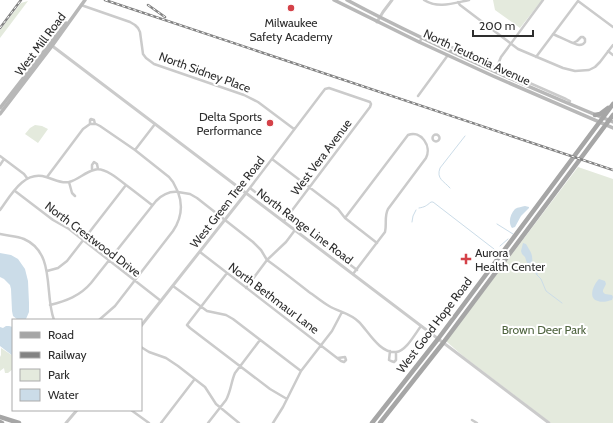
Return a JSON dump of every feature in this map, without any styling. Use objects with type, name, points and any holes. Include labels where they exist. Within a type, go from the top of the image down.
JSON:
[{"type":"main road","name":"West Mill Road","points":[[0,114],[85,0]]},
{"type":"main road","name":"North Teutonia Avenue","points":[[334,0],[448,56],[606,122]]},
{"type":"main road","name":"North Teutonia Avenue","points":[[347,0],[451,52],[569,102],[595,115],[613,128]]},
{"type":"main road","name":"West Mill Road","points":[[0,108],[51,45]]},
{"type":"main road","name":"West Good Hope Road","points":[[372,423],[606,122],[613,104]]},
{"type":"main road","points":[[595,115],[600,114],[613,104]]},
{"type":"main road","points":[[606,122],[613,110]]},
{"type":"main road","name":"West Good Hope Road","points":[[380,423],[443,343],[591,144],[591,140],[613,116]]},
{"type":"main road","points":[[0,417],[20,423]]},
{"type":"street","points":[[377,22],[392,0]]},
{"type":"street","points":[[424,0],[440,5],[469,0]]},
{"type":"street","points":[[493,76],[501,57],[544,0]]},
{"type":"street","points":[[536,57],[578,1],[613,27]]},
{"type":"street","points":[[458,2],[510,44],[518,49],[563,68],[575,71],[589,70],[600,62],[613,44]]},
{"type":"street","name":"North Sidney Place","points":[[81,5],[135,25],[140,32],[144,54],[146,58],[154,64],[244,95],[258,102],[294,129]]},
{"type":"street","points":[[553,34],[572,43],[579,45],[583,44],[586,39],[581,38],[572,43]]},
{"type":"street","name":"North Teutonia Avenue","points":[[422,38],[426,35],[495,70]]},
{"type":"street","points":[[419,42],[422,38]]},
{"type":"street","name":"North Range Line Road","points":[[51,45],[549,423]]},
{"type":"street","points":[[418,96],[451,52]]},
{"type":"street","points":[[608,52],[613,55]]},
{"type":"street","name":"West Green Tree Road","points":[[142,325],[250,188],[324,90],[329,88],[368,101],[371,104]]},
{"type":"street","name":"West Vera Avenue","points":[[284,221],[371,104]]},
{"type":"street","points":[[47,177],[83,129],[90,124],[95,124],[135,150],[169,177],[178,192],[181,209],[176,227],[115,306],[100,319]]},
{"type":"street","points":[[135,150],[156,124]]},
{"type":"street","points":[[345,218],[408,135],[412,134],[420,137],[426,143],[428,150],[427,156],[388,209],[384,234],[353,274]]},
{"type":"street","points":[[426,143],[433,140]]},
{"type":"street","points":[[0,156],[24,174],[27,178]]},
{"type":"street","points":[[0,165],[4,159]]},
{"type":"street","points":[[272,159],[338,209],[345,218],[378,243]]},
{"type":"street","points":[[92,170],[92,165],[94,162],[97,164],[98,169]]},
{"type":"street","points":[[0,210],[20,184],[27,178],[38,176],[47,177],[56,181],[69,182],[92,170],[98,169],[112,174],[152,205]]},
{"type":"street","points":[[69,182],[72,193],[75,196]]},
{"type":"street","points":[[47,272],[58,268],[67,261],[126,185]]},
{"type":"street","points":[[250,188],[357,270]]},
{"type":"street","name":"North Crestwood Drive","points":[[15,191],[53,220],[69,229],[161,301]]},
{"type":"street","points":[[50,305],[73,298],[88,287],[152,205],[163,195],[178,192],[190,194],[195,197],[256,244],[267,260],[329,306],[354,318],[384,349],[390,352],[401,350],[406,346],[421,326]]},
{"type":"street","points":[[246,288],[267,260],[286,242],[295,230]]},
{"type":"street","points":[[0,234],[23,239],[35,246],[39,251],[44,259],[47,272],[50,305],[54,319]]},
{"type":"street","points":[[321,250],[324,246]]},
{"type":"street","name":"North Bethmaur Lane","points":[[200,252],[338,358]]},
{"type":"street","points":[[227,273],[187,325],[274,392],[288,399]]},
{"type":"street","points":[[173,286],[207,311],[226,315],[301,371]]},
{"type":"street","points":[[273,423],[288,399],[301,371],[332,331],[342,312]]},
{"type":"street","points":[[208,423],[229,395],[232,379],[240,366],[260,340]]},
{"type":"street","points":[[142,348],[166,358],[204,387],[213,401],[240,423]]},
{"type":"street","points":[[390,352],[389,360],[394,362],[396,360],[396,352]]},
{"type":"street","points":[[161,423],[194,380]]},
{"type":"street","points":[[66,423],[76,411]]},
{"type":"street","points":[[132,411],[149,423]]},
{"type":"street","points":[[472,420],[477,423]]},
{"type":"green space","points":[[493,0],[542,0],[520,28],[495,10]]},
{"type":"green space","points":[[28,1],[0,38],[0,30],[21,3]]},
{"type":"green space","points":[[35,125],[48,129],[38,143],[25,134]]},
{"type":"green space","name":"Brown Deer Park","points":[[578,167],[613,179],[613,423],[551,423],[463,356],[447,342]]},
{"type":"green space","points":[[1,348],[12,355],[12,370],[8,373],[5,373],[4,368],[0,371]]},
{"type":"water","points":[[525,206],[529,208],[521,216],[515,227],[512,228],[510,218],[512,213],[516,208]]},
{"type":"water","points":[[523,243],[526,244],[531,253],[534,269],[538,274],[537,275],[522,254],[521,251]]},
{"type":"water","points":[[0,253],[11,255],[18,259],[25,269],[28,281],[29,312],[26,319],[17,319],[13,316],[10,285],[0,277]]},
{"type":"water","points":[[599,279],[605,281],[606,284],[603,292],[605,294],[612,295],[612,300],[600,302],[593,297],[592,291]]},
{"type":"water","points":[[6,326],[12,327],[12,355],[0,346],[0,327],[3,328]]},
{"type":"waterway","points":[[450,188],[440,177],[440,168],[465,136]]},
{"type":"waterway","points":[[419,208],[433,202],[494,249],[496,251],[490,258]]},
{"type":"waterway","points":[[412,222],[416,210]]},
{"type":"waterway","points":[[497,224],[513,234]]},
{"type":"waterway","points":[[500,246],[508,239]]},
{"type":"waterway","points":[[536,274],[541,279],[546,291],[562,303]]},
{"type":"railway","points":[[0,28],[21,0]]},
{"type":"railway","points":[[105,0],[613,170]]},
{"type":"railway","points":[[148,5],[165,17]]},
{"type":"place","name":"Milwaukee Safety Academy","points":[[291,8]]},
{"type":"place","name":"Delta Sports Performance","points":[[270,123]]},
{"type":"place","name":"Aurora Health Center","points":[[466,259]]}]
